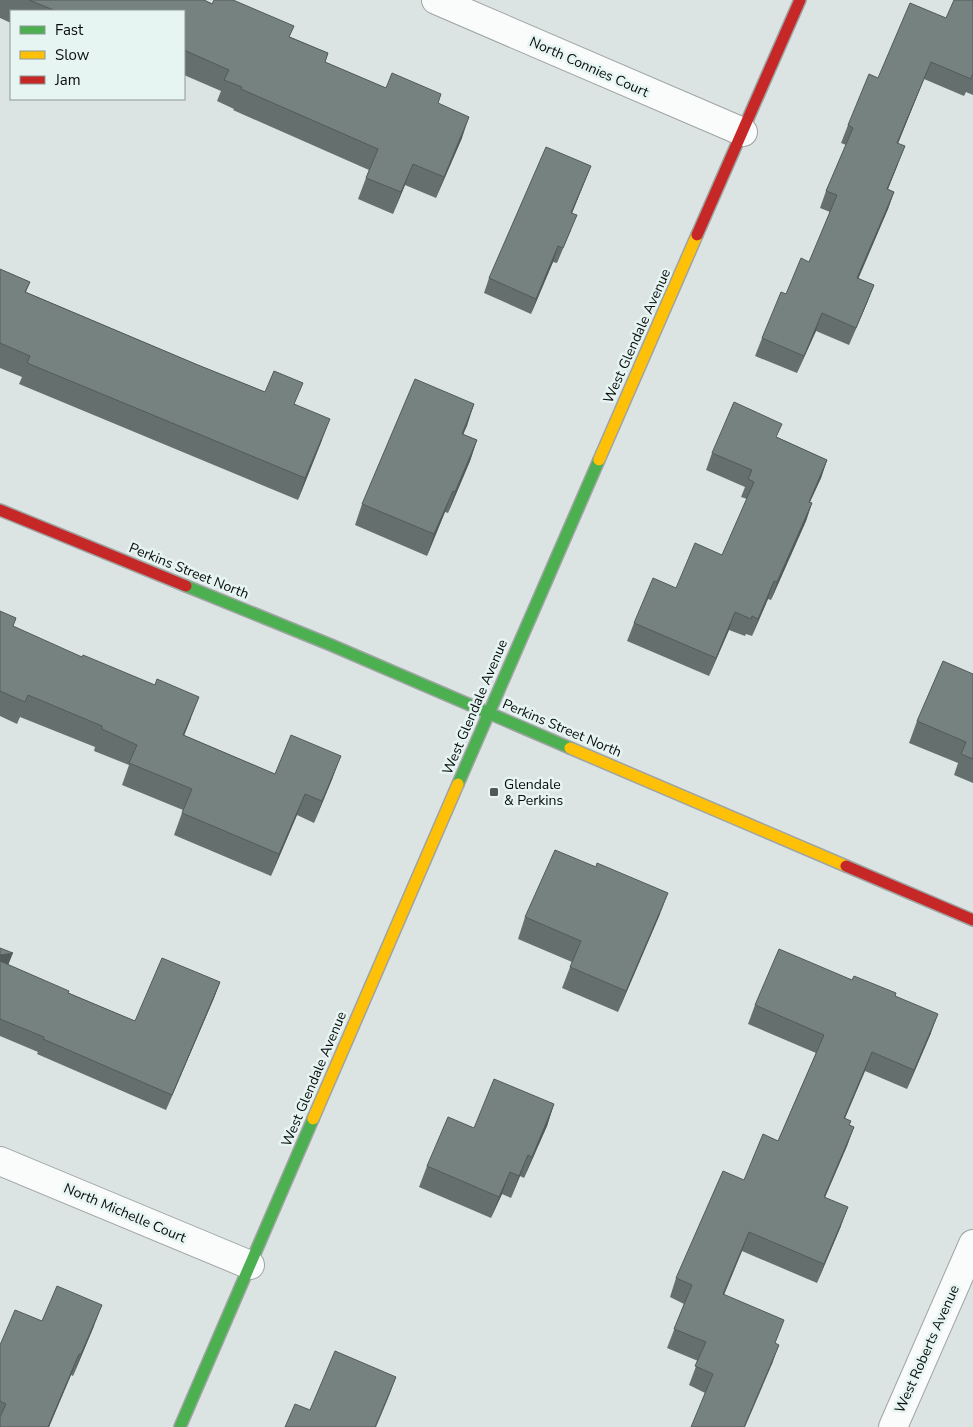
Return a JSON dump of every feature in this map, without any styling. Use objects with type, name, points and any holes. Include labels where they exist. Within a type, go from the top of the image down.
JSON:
[{"type":"street","name":"North Connies Court","points":[[436,0],[742,132]]},
{"type":"street","name":"West Glendale Avenue","points":[[180,1427],[800,0]]},
{"type":"street","name":"Perkins Street North","points":[[0,510],[331,645],[973,920]]},
{"type":"street","name":"North Michelle Court","points":[[0,1161],[250,1265]]},
{"type":"street","name":"West Roberts Avenue","points":[[893,1427],[973,1244]]},
{"type":"building","points":[[29,0],[204,0],[212,4],[214,0],[233,0],[294,26],[289,37],[328,53],[325,62],[386,88],[392,73],[441,94],[438,103],[469,117],[444,177],[413,164],[401,192],[366,178],[378,149],[241,89],[242,87],[224,80],[229,70],[185,50],[185,10],[54,10]]},
{"type":"building","points":[[954,0],[973,0],[973,75],[971,79],[931,62],[897,143],[905,146],[887,189],[894,192],[857,278],[874,285],[856,328],[822,313],[804,356],[762,338],[781,292],[786,294],[801,258],[809,262],[837,195],[826,191],[853,128],[848,125],[869,74],[878,78],[910,3],[946,18]]},
{"type":"building","points":[[546,147],[591,166],[571,213],[577,215],[563,248],[558,246],[536,299],[489,278]]},
{"type":"building","points":[[0,269],[30,282],[25,292],[265,392],[274,371],[303,383],[294,404],[330,419],[305,478],[27,363],[30,356],[0,343]]},
{"type":"building","points":[[415,379],[474,404],[462,434],[477,440],[455,492],[453,491],[434,534],[362,504]]},
{"type":"building","points":[[734,402],[782,424],[776,437],[827,460],[809,502],[812,503],[777,582],[774,581],[758,619],[752,616],[751,619],[735,612],[716,658],[634,623],[653,578],[676,588],[695,543],[722,555],[754,482],[748,479],[752,470],[712,453]]},
{"type":"building","points":[[0,611],[16,618],[13,626],[82,657],[83,655],[155,685],[157,679],[199,697],[183,735],[275,774],[291,735],[341,756],[322,801],[305,794],[279,854],[182,813],[192,789],[129,763],[137,745],[102,729],[102,726],[28,695],[25,702],[0,691]]},
{"type":"building","points":[[943,661],[973,674],[973,759],[961,754],[966,742],[917,721]]},
{"type":"building","points":[[555,850],[596,867],[597,863],[668,893],[626,991],[570,967],[581,941],[525,917]]},
{"type":"building","points":[[0,948],[13,953],[0,955]]},
{"type":"building","points":[[779,949],[852,980],[854,976],[896,993],[895,996],[938,1014],[914,1070],[872,1052],[844,1118],[851,1121],[849,1125],[854,1127],[824,1197],[848,1207],[824,1264],[749,1232],[723,1294],[784,1320],[775,1343],[779,1345],[744,1427],[691,1427],[713,1374],[695,1366],[706,1342],[674,1329],[692,1285],[676,1278],[723,1171],[744,1180],[763,1134],[778,1141],[824,1035],[755,1005]]},
{"type":"building","points":[[162,958],[220,982],[172,1095],[0,1019],[0,961],[69,991],[68,993],[135,1021]]},
{"type":"building","points":[[494,1079],[554,1104],[532,1157],[528,1155],[519,1176],[510,1172],[499,1197],[427,1166],[448,1117],[474,1128]]},
{"type":"building","points":[[57,1286],[102,1305],[48,1427],[0,1427],[0,1417],[6,1404],[0,1401],[0,1345],[15,1310],[42,1321]]},
{"type":"building","points":[[335,1351],[396,1377],[375,1427],[285,1427],[295,1404],[310,1410]]},
{"type":"traffic: fast","points":[[458,784],[599,460]]},
{"type":"traffic: fast","points":[[186,586],[331,645],[570,748]]},
{"type":"traffic: fast","points":[[180,1427],[313,1119]]},
{"type":"traffic: slow","points":[[599,460],[697,235]]},
{"type":"traffic: slow","points":[[570,748],[846,866]]},
{"type":"traffic: slow","points":[[313,1119],[458,784]]},
{"type":"traffic: jam","points":[[697,235],[800,0]]},
{"type":"traffic: jam","points":[[0,510],[186,586]]},
{"type":"traffic: jam","points":[[846,866],[973,920]]},
{"type":"place","name":"Glendale & Perkins","points":[[494,792]]}]
